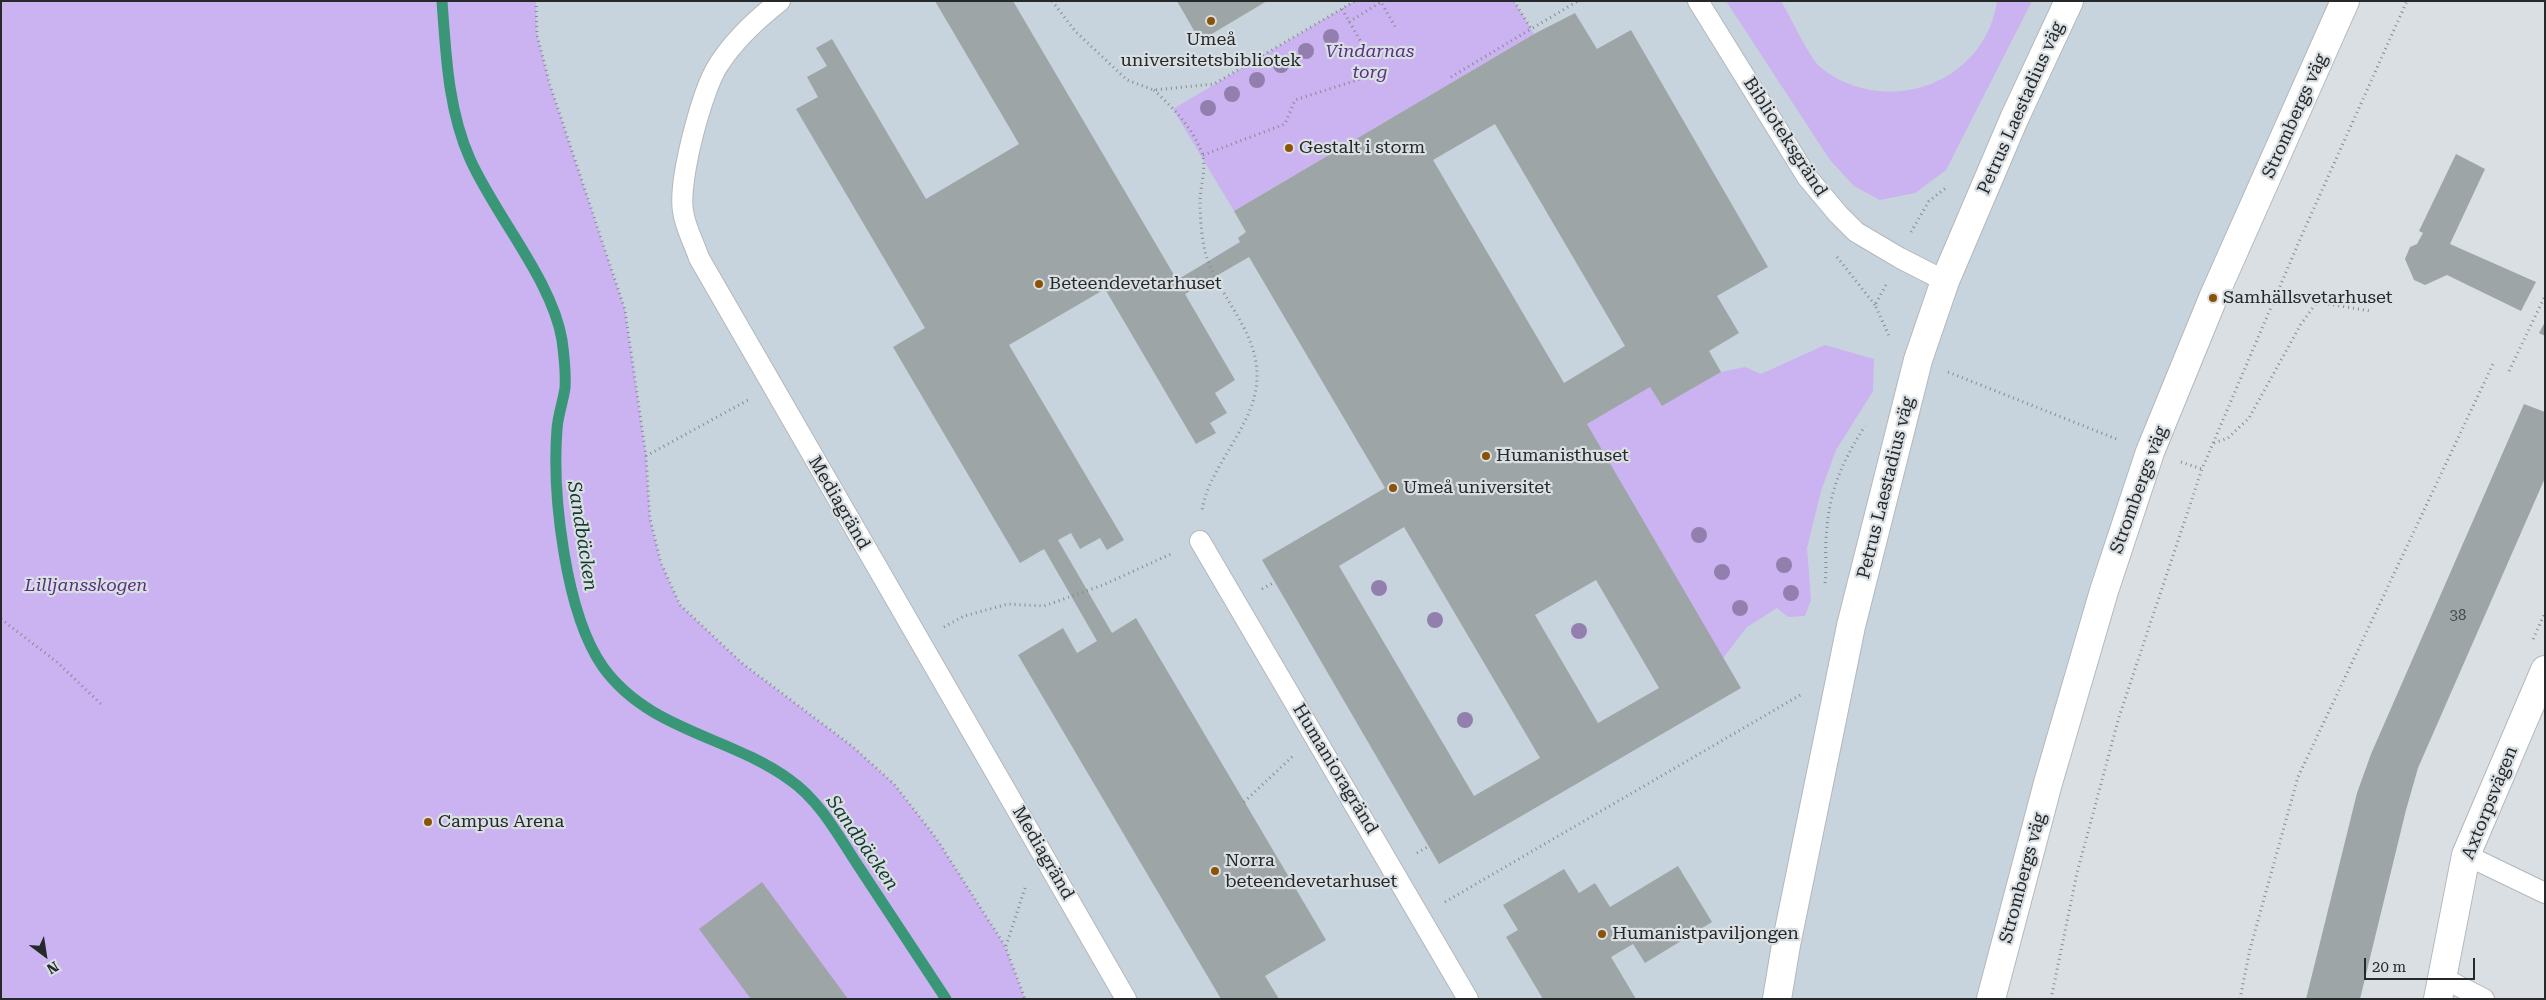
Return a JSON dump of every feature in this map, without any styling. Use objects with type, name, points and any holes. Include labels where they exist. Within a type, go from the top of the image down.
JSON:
[{"type":"street","name":"Petrus Laestadius väg","points":[[1777,999],[1788,935],[1851,626],[1918,360],[1945,281],[2014,119],[2069,1]]},
{"type":"street","name":"Strombergs väg","points":[[1991,999],[2048,783],[2102,600],[2150,452],[2213,298],[2345,1]]},
{"type":"street","name":"Axtorpsvägen","points":[[2440,988],[2466,855],[2545,670]]},
{"type":"lane","name":"Mediagränd","points":[[780,1],[751,24],[718,64],[699,112],[687,163],[683,210],[699,258],[1039,844],[1126,999]]},
{"type":"lane","name":"Biblioteksgränd","points":[[1698,1],[1807,177],[1838,214],[1856,232],[1900,258],[1945,281]]},
{"type":"lane","name":"Humanioragränd","points":[[1200,541],[1468,999]]},
{"type":"lane","points":[[2466,855],[2545,893]]},
{"type":"lane","points":[[2440,988],[2484,999]]},
{"type":"path","points":[[536,1],[537,35],[550,85],[625,310],[646,456],[650,519],[661,563],[680,605],[743,664],[852,746],[894,784],[936,838],[1005,946],[1025,999]]},
{"type":"path","points":[[919,640],[964,616],[1008,604],[1044,606],[1070,597],[1103,585],[1200,541],[1203,504],[1214,478],[1238,438],[1254,398],[1257,369],[1252,342],[1206,257],[1200,203],[1203,155],[1194,136],[1173,109],[1154,90],[1127,80],[1075,31],[1052,1]]},
{"type":"path","points":[[1154,90],[1214,84],[1355,1]]},
{"type":"path","points":[[1349,22],[1381,1],[1397,30]]},
{"type":"path","points":[[1514,1],[1531,29]]},
{"type":"path","points":[[1451,77],[1578,1]]},
{"type":"path","points":[[2051,999],[2077,873],[2119,717],[2202,469],[2301,237],[2407,1]]},
{"type":"path","points":[[1342,9],[1365,49]]},
{"type":"path","points":[[1203,155],[1284,124],[1295,100],[1379,73]]},
{"type":"path","points":[[2509,371],[2545,296]]},
{"type":"path","points":[[2214,443],[2228,438],[2249,418],[2301,324],[2317,302],[2370,311]]},
{"type":"path","points":[[1918,360],[2150,452],[2202,469]]},
{"type":"path","points":[[2240,999],[2250,949],[2298,777],[2493,364]]},
{"type":"path","points":[[646,456],[773,386]]},
{"type":"path","points":[[1,619],[57,662],[103,706]]},
{"type":"path","points":[[1420,917],[1802,694]]},
{"type":"path","points":[[1244,802],[1315,736]]},
{"type":"path","points":[[1005,946],[1039,844]]},
{"type":"shaded area","name":"Umeå universitet","points":[[536,1],[2345,1],[2150,452],[1991,999],[1025,999],[1005,946],[936,838],[894,784],[852,746],[743,664],[680,605],[661,563],[650,519],[646,456],[625,310],[550,85],[537,35]]},
{"type":"green space","name":"Lilljansskogen","points":[[1,1],[536,1],[537,35],[550,85],[625,310],[646,456],[650,519],[661,563],[680,605],[743,664],[852,746],[894,784],[936,838],[1005,946],[1025,999],[1,999]]},
{"type":"green space","name":"Vindarnas torg","points":[[1355,1],[1514,1],[1534,34],[1234,211],[1173,109]]},
{"type":"green space","points":[[1726,1],[1781,1],[1805,46],[1820,67],[1845,83],[1873,90],[1901,91],[1928,85],[1953,73],[1973,54],[1989,30],[1997,1],[2032,1],[1946,170],[1915,193],[1880,200],[1854,186],[1830,160]]},
{"type":"green space","points":[[1825,345],[1874,359],[1873,391],[1836,450],[1821,491],[1807,548],[1811,600],[1805,616],[1788,617],[1777,608],[1747,627],[1723,658],[1587,424],[1650,387],[1662,406],[1721,372],[1745,367],[1761,374]]},
{"type":"building","name":"Humanisthuset","points":[[935,1],[1013,1],[1177,280],[1240,242],[1238,238],[1246,232],[1234,211],[1534,34],[1575,13],[1597,49],[1631,30],[1768,267],[1717,296],[1739,333],[1709,351],[1721,372],[1662,406],[1650,387],[1587,424],[1741,688],[1439,864],[1262,560],[1385,488],[1249,257],[1185,294],[1235,380],[1215,393],[1227,413],[1210,423],[1216,433],[1196,444],[1105,289],[1009,345],[1124,540],[1107,550],[1100,538],[1080,549],[1071,533],[1058,540],[1112,633],[1136,618],[1326,940],[1265,976],[1279,999],[1221,999],[1018,655],[1063,628],[1077,653],[1097,641],[1044,549],[1020,563],[893,347],[925,328],[796,109],[818,97],[807,77],[827,66],[816,48],[832,39],[926,199],[1019,144]],"holes":[[[1495,124],[1625,346],[1564,383],[1433,160]],[[1404,527],[1540,758],[1474,796],[1339,566]],[[1596,580],[1659,688],[1598,723],[1535,615]]]},
{"type":"building","name":"Umeå universitetsbibliotek","points":[[1177,1],[1267,1],[1200,41]]},
{"type":"building","points":[[2456,154],[2485,169],[2450,244],[2536,282],[2521,311],[2447,275],[2425,285],[2414,280],[2405,259],[2410,247],[2417,244],[2423,233],[2419,231]]},
{"type":"building","points":[[2545,322],[2545,336],[2539,333]]},
{"type":"building","points":[[2524,404],[2545,412],[2545,478],[2418,768],[2360,999],[2306,999],[2357,793],[2371,754]]},
{"type":"building","name":"Humanistpaviljongen","points":[[1678,866],[1712,922],[1645,963],[1633,944],[1611,957],[1636,999],[1543,999],[1506,937],[1518,930],[1503,905],[1564,869],[1579,893],[1595,883],[1610,907]]},
{"type":"building","points":[[762,882],[848,999],[751,999],[699,929]]},
{"type":"waterway","name":"Sandbäcken","points":[[442,1],[449,82],[463,140],[481,181],[547,295],[556,317],[562,340],[565,388],[558,424],[556,456],[559,519],[570,585],[590,644],[603,667],[622,688],[643,705],[691,731],[767,765],[790,780],[810,797],[835,830],[946,999]]},
{"type":"place","name":"Umeå universitetsbibliotek","points":[[1211,21]]},
{"type":"place","name":"Gestalt i storm","points":[[1289,148]]},
{"type":"place","name":"Beteendevetarhuset","points":[[1039,284]]},
{"type":"place","name":"Samhällsvetarhuset","points":[[2213,298]]},
{"type":"place","name":"Humanisthuset","points":[[1486,456]]},
{"type":"place","name":"Umeå universitet","points":[[1393,488]]},
{"type":"place","name":"Campus Arena","points":[[428,822]]},
{"type":"place","name":"Norra beteendevetarhuset","points":[[1215,871]]},
{"type":"place","name":"Humanistpaviljongen","points":[[1602,934]]}]
